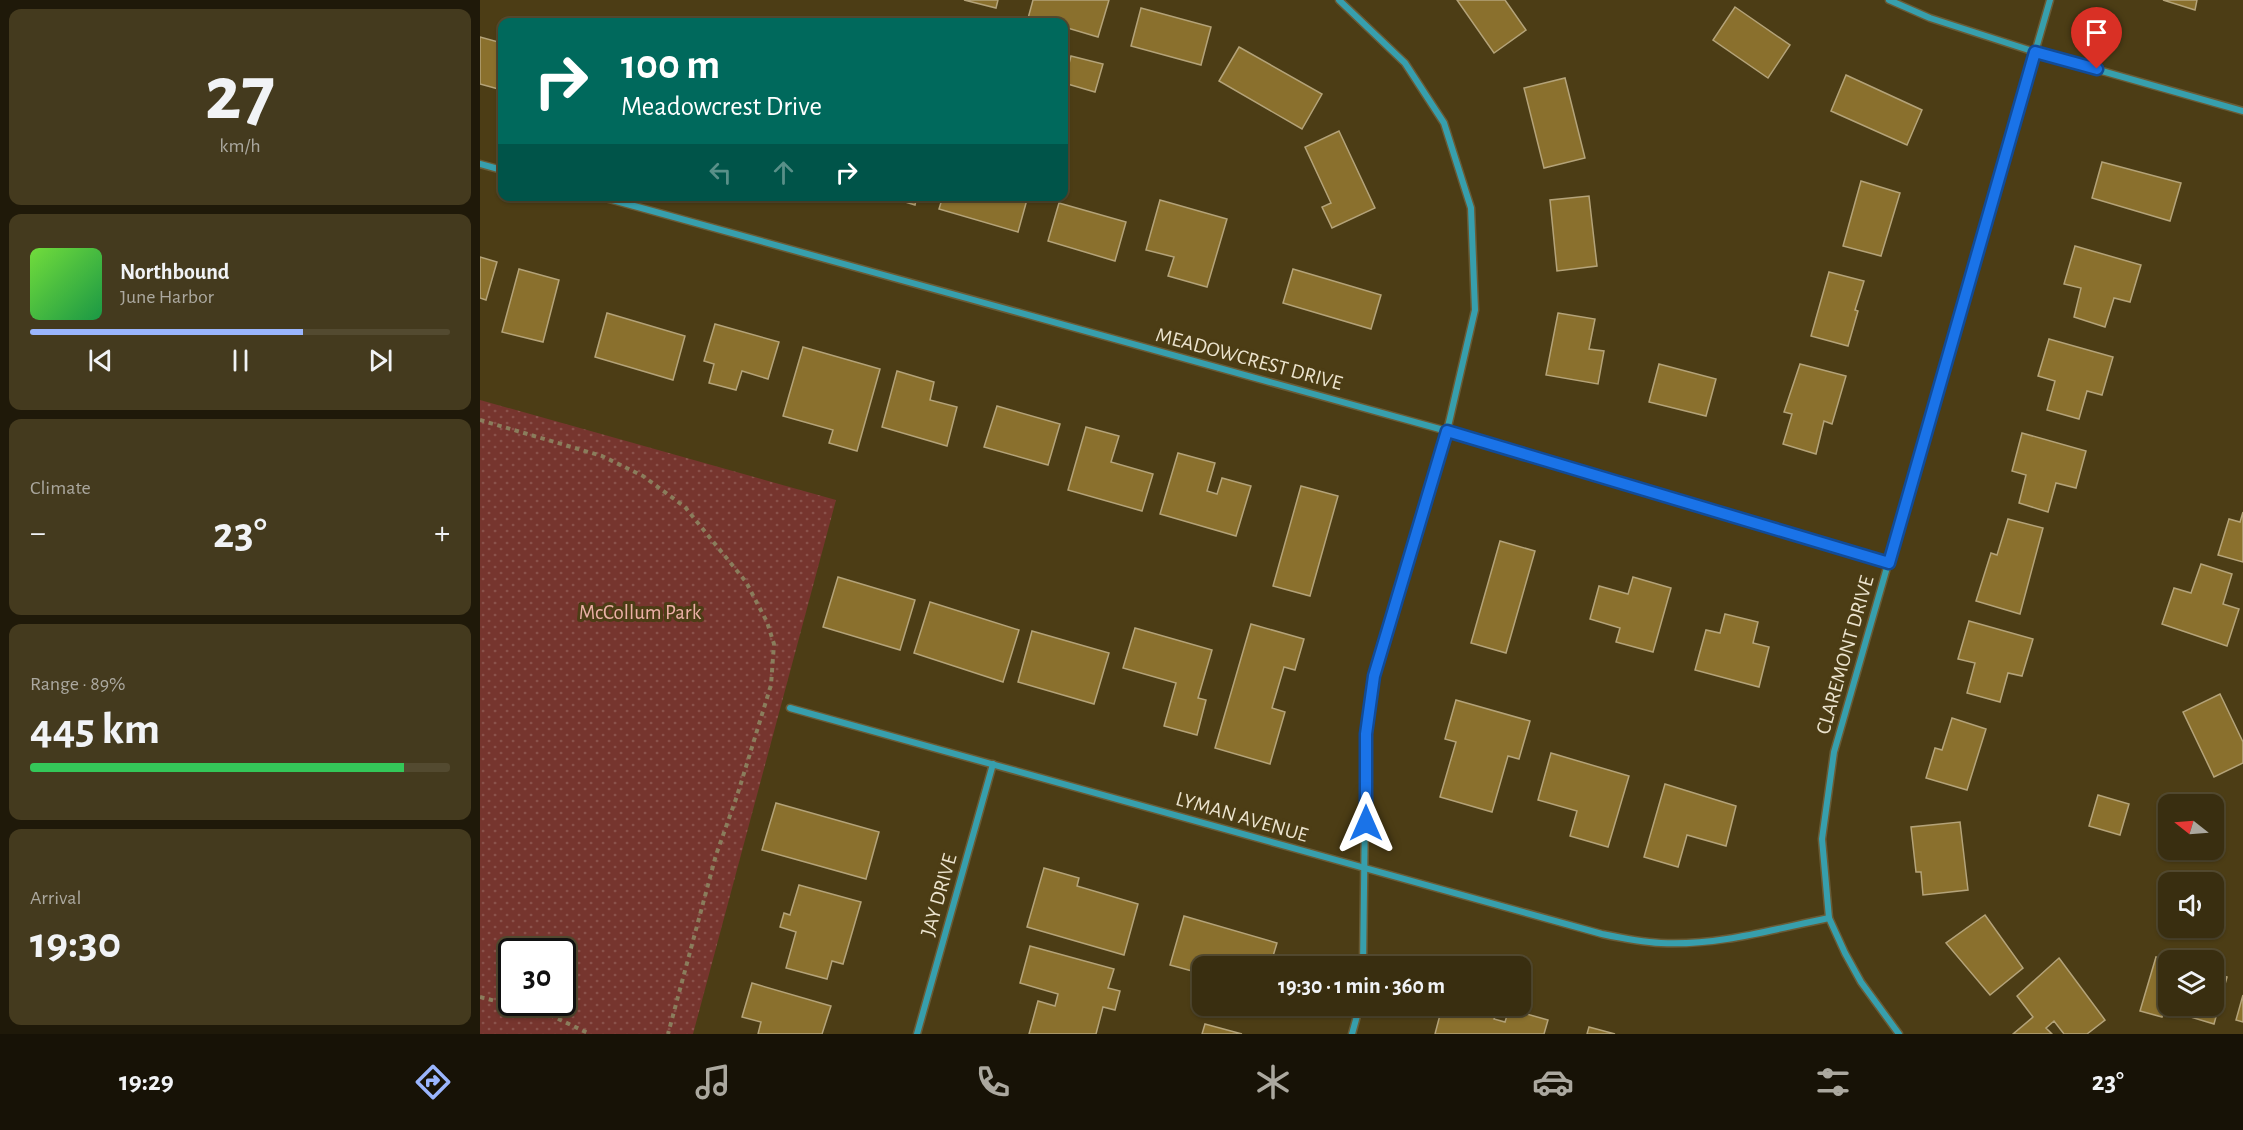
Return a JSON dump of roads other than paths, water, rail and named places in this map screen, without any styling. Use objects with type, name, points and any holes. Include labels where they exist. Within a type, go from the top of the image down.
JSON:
[{"type":"street","points":[[1339,0],[1405,63],[1444,123],[1471,208],[1476,310],[1447,431],[1374,676],[1366,734],[1363,956]]},
{"type":"street","points":[[1889,0],[1930,18],[2035,52],[2243,111]]},
{"type":"street","name":"CLAREMONT DRIVE","points":[[1899,1034],[1862,982],[1845,953],[1829,918],[1822,839],[1834,752],[2050,0]]},
{"type":"street","points":[[480,164],[498,169]]},
{"type":"street","name":"MEADOWCREST DRIVE","points":[[616,201],[1447,431],[1889,563]]},
{"type":"street","name":"LYMAN AVENUE","points":[[790,708],[1602,934],[1635,941],[1661,944],[1711,941],[1829,918]]},
{"type":"street","name":"JAY DRIVE","points":[[917,1034],[993,764]]},
{"type":"street","points":[[1352,1034],[1357,1016]]},
{"type":"park label","name":"McCollum Park","points":[[640,612]]}]
